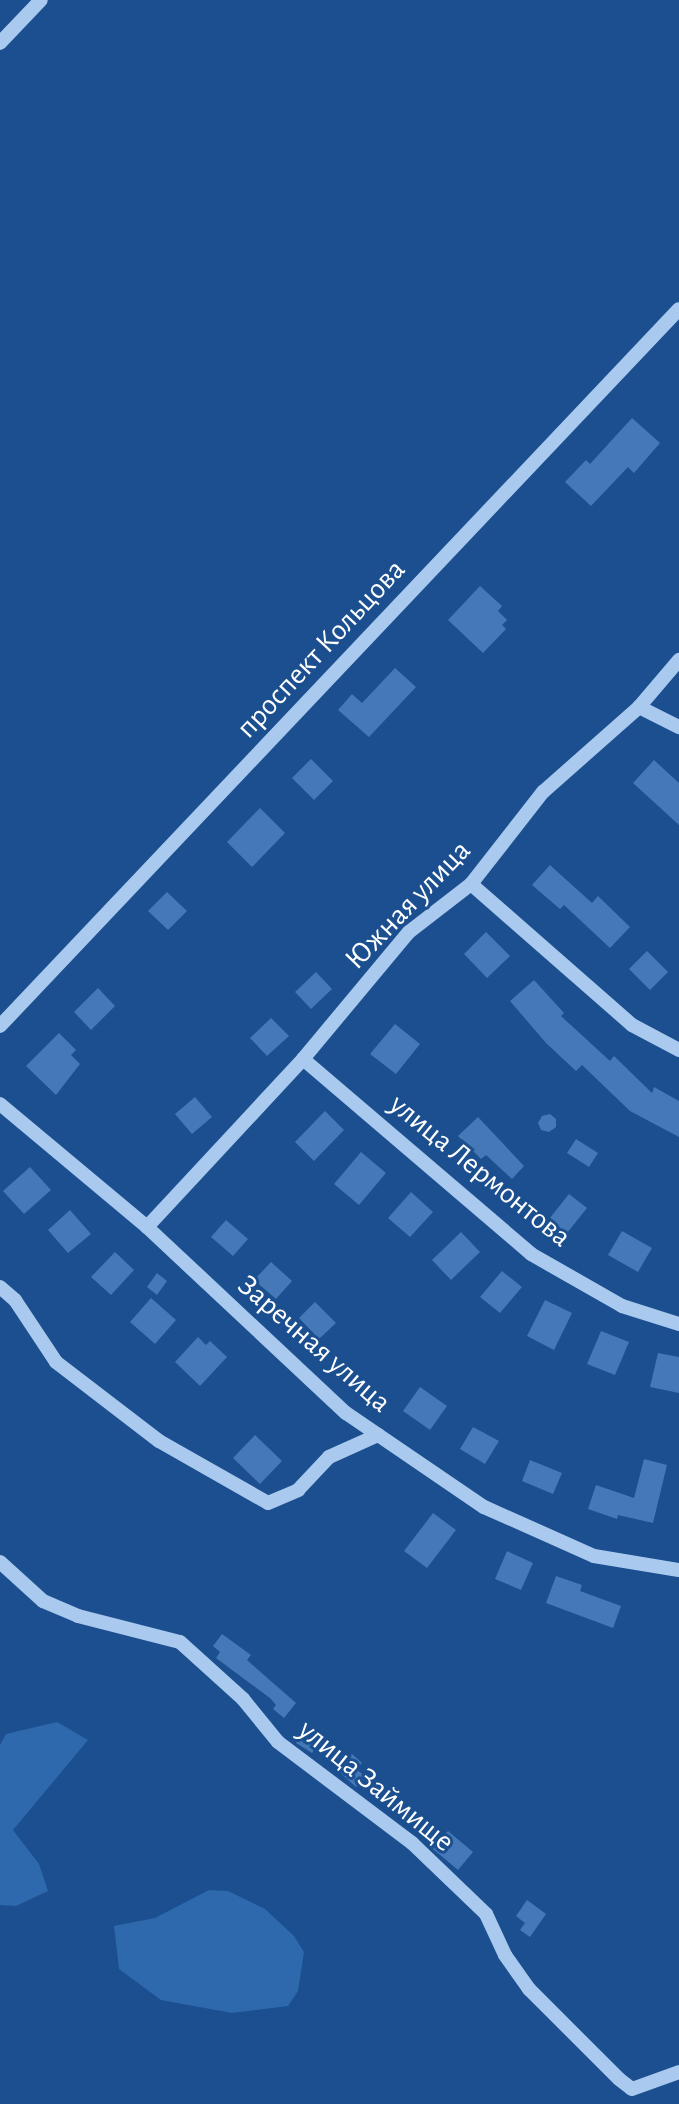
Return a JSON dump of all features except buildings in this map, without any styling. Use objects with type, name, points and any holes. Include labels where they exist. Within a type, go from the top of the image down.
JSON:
[{"type":"street","points":[[0,43],[41,0]]},
{"type":"street","name":"проспект Кольцова","points":[[0,1026],[679,309]]},
{"type":"street","name":"Южная улица","points":[[147,1227],[303,1059],[409,932],[471,884],[543,792],[639,707],[679,660]]},
{"type":"street","points":[[639,707],[679,727]]},
{"type":"street","points":[[471,884],[632,1025],[679,1050]]},
{"type":"street","name":"улица Лермонтова","points":[[303,1059],[531,1254],[622,1306],[679,1324]]},
{"type":"street","name":"Заречная улица","points":[[0,1104],[147,1227],[346,1413],[378,1435],[484,1507],[594,1556],[679,1570]]},
{"type":"street","points":[[0,1287],[15,1300],[56,1362],[159,1441],[268,1503],[298,1490],[329,1457],[378,1435]]},
{"type":"street","name":"улица Займище","points":[[0,1562],[43,1601],[78,1616],[180,1642],[243,1699],[278,1742],[412,1843],[486,1914],[505,1955],[529,1989],[619,2079],[632,2089],[679,2072]]},
{"type":"shaded area","points":[[57,1722],[88,1740],[13,1830],[39,1864],[48,1891],[16,1906],[0,1905],[0,1745],[6,1734]]},
{"type":"shaded area","points":[[209,1890],[228,1891],[265,1909],[294,1936],[304,1952],[298,1991],[288,2006],[232,2013],[161,2000],[119,1969],[114,1926],[155,1918]]}]
